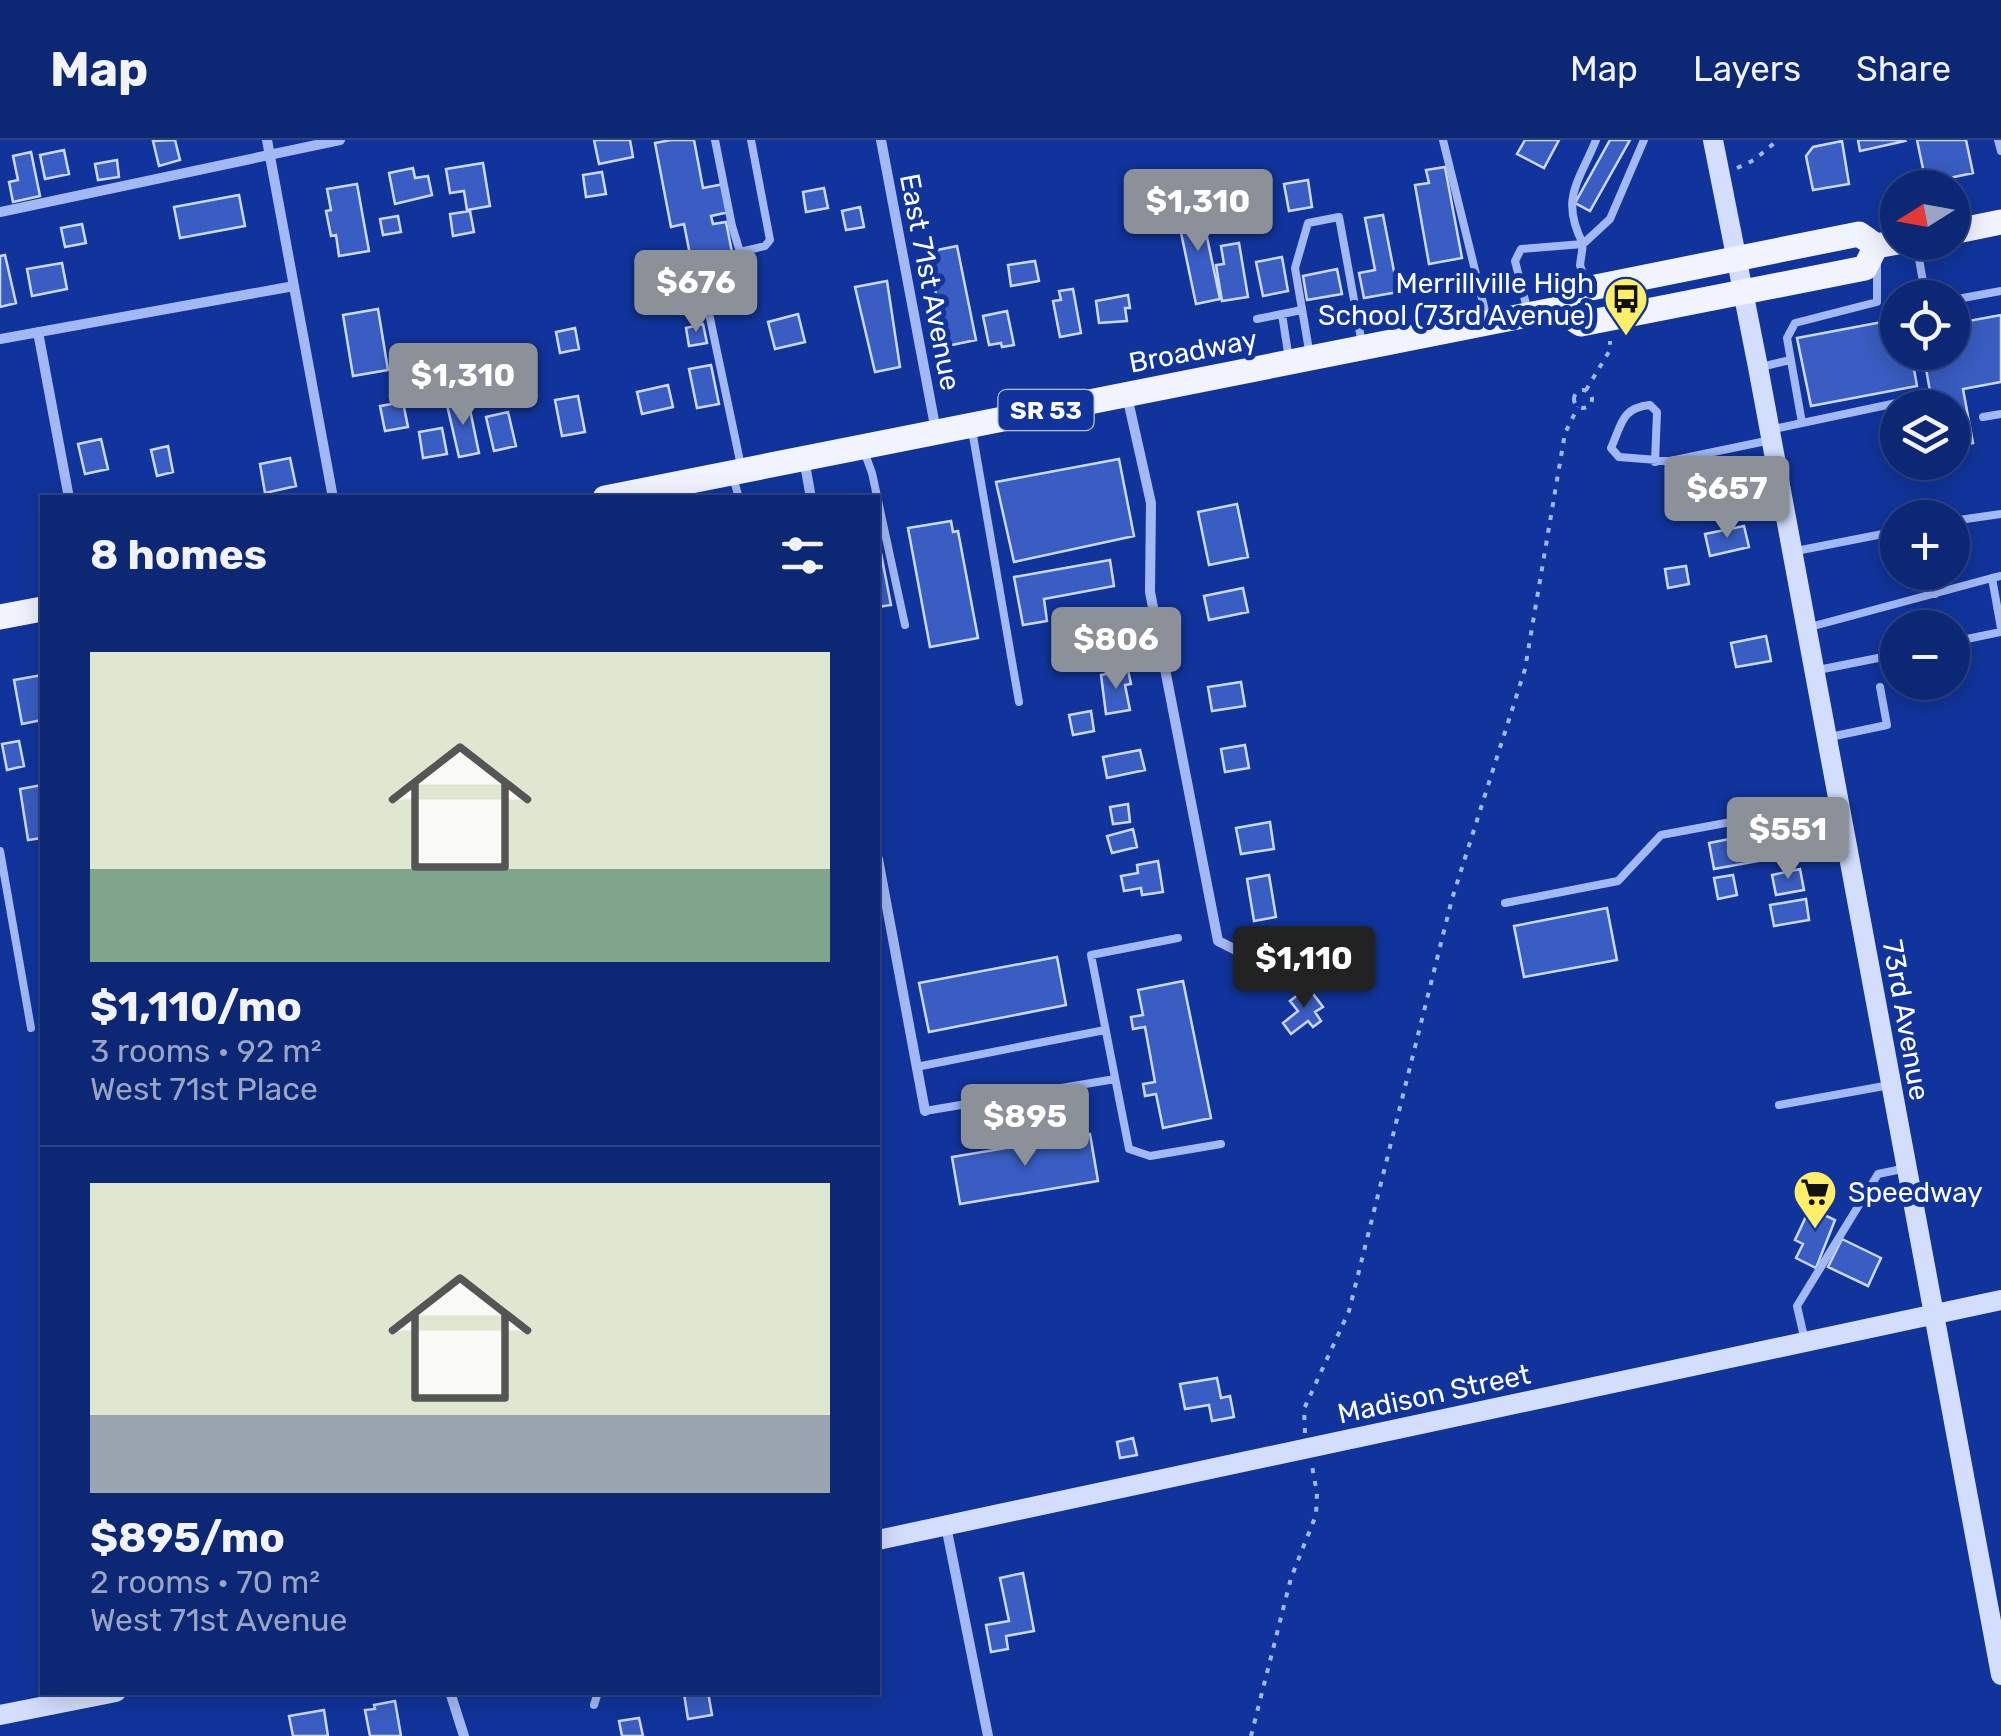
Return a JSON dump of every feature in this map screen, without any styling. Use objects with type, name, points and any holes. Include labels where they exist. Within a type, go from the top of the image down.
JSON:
[{"type":"main road","points":[[1970,228],[2001,222]]},
{"type":"main road","name":"Broadway","points":[[634,495],[683,490],[737,471],[1558,309],[1571,292],[1586,288],[1858,234],[1880,242]]},
{"type":"main road","name":"Broadway","points":[[1558,309],[1581,324],[1865,268],[1880,252]]},
{"type":"main road","points":[[0,617],[40,608]]},
{"type":"street","points":[[267,140],[332,495]]},
{"type":"street","points":[[0,212],[340,140]]},
{"type":"street","name":"East 71st Avenue","points":[[881,140],[936,432]]},
{"type":"street","name":"73rd Avenue","points":[[1713,140],[2001,1674]]},
{"type":"street","points":[[0,340],[294,286]]},
{"type":"street","points":[[38,332],[68,495]]},
{"type":"street","points":[[1126,394],[1151,503],[1150,592],[1218,941],[1256,960]]},
{"type":"street","points":[[804,458],[810,495]]},
{"type":"street","points":[[881,893],[925,1111]]},
{"type":"street","name":"Madison Street","points":[[880,1540],[2001,1300]]},
{"type":"street","points":[[946,1525],[988,1736]]},
{"type":"street","points":[[0,1715],[51,1699],[88,1695]]},
{"type":"street","points":[[451,1695],[464,1736]]},
{"type":"lane","points":[[715,140],[740,252]]},
{"type":"lane","points":[[740,495],[706,299],[740,252],[765,246],[770,240],[751,140]]},
{"type":"lane","points":[[1443,140],[1488,323]]},
{"type":"lane","points":[[1586,288],[1580,264],[1583,244],[1571,220],[1571,200],[1596,140]]},
{"type":"lane","points":[[1529,315],[1515,261],[1521,249],[1583,244],[1610,220],[1644,140]]},
{"type":"lane","points":[[1998,140],[2001,151]]},
{"type":"lane","points":[[1300,360],[1302,310],[1295,268],[1308,224],[1339,217],[1362,348]]},
{"type":"lane","points":[[1877,302],[1884,260]]},
{"type":"lane","points":[[1970,297],[2001,291]]},
{"type":"lane","points":[[1802,423],[1787,338],[1794,323],[1880,301]]},
{"type":"lane","points":[[1257,319],[1302,310]]},
{"type":"lane","points":[[1282,314],[1300,360]]},
{"type":"lane","points":[[1758,367],[1790,360]]},
{"type":"lane","points":[[1656,462],[1657,412],[1650,405],[1634,406],[1627,410],[1611,448],[1618,457],[1656,462],[1880,406]]},
{"type":"lane","points":[[1984,418],[2001,414]]},
{"type":"lane","points":[[972,425],[1019,702]]},
{"type":"lane","points":[[862,447],[877,495]]},
{"type":"lane","points":[[880,510],[905,625]]},
{"type":"lane","points":[[1970,518],[2001,514]]},
{"type":"lane","points":[[1792,552],[1880,535]]},
{"type":"lane","points":[[1806,628],[1996,577],[2001,630],[1970,638]]},
{"type":"lane","points":[[1934,590],[1935,594]]},
{"type":"lane","points":[[1814,671],[1880,658]]},
{"type":"lane","points":[[1826,738],[1887,725],[1882,700]]},
{"type":"lane","points":[[1505,903],[1618,881],[1661,835],[1838,802]]},
{"type":"lane","points":[[0,852],[32,1028]]},
{"type":"lane","points":[[1178,938],[1091,955],[1129,1149],[1150,1156],[1221,1144]]},
{"type":"lane","points":[[916,1067],[1105,1030]]},
{"type":"lane","points":[[925,1111],[1115,1079]]},
{"type":"lane","points":[[1780,1105],[1890,1085]]},
{"type":"lane","points":[[1805,1341],[1797,1306],[1878,1174],[1905,1168]]},
{"type":"lane","points":[[594,1705],[597,1695]]},
{"type":"path","points":[[1720,176],[1754,160],[1778,140]]},
{"type":"path","points":[[1251,1736],[1291,1578],[1316,1516],[1317,1492],[1304,1409],[1350,1310],[1452,899],[1525,670],[1565,433],[1578,407],[1575,395],[1586,390],[1610,350],[1612,318]]},
{"type":"path","points":[[1578,407],[1592,403],[1586,390]]},
{"type":"building","points":[[175,140],[180,160],[159,166],[153,141]]},
{"type":"building","points":[[594,140],[630,140],[633,157],[599,164]]},
{"type":"building","points":[[694,140],[703,188],[724,184],[729,212],[711,216],[713,224],[726,222],[732,252],[691,260],[684,224],[671,227],[655,143]]},
{"type":"building","points":[[1525,140],[1559,140],[1544,168],[1517,154]]},
{"type":"building","points":[[1610,140],[1630,140],[1590,211],[1575,203]]},
{"type":"building","points":[[1858,140],[1904,140],[1905,141],[1860,151]]},
{"type":"building","points":[[1917,140],[1966,140],[1973,173],[1923,170]]},
{"type":"building","points":[[1842,141],[1849,184],[1813,190],[1806,156],[1813,147]]},
{"type":"building","points":[[64,150],[69,174],[45,179],[40,155]]},
{"type":"building","points":[[31,152],[40,196],[13,202],[9,182],[18,180],[13,156]]},
{"type":"building","points":[[117,160],[119,177],[98,180],[95,164]]},
{"type":"building","points":[[483,163],[490,206],[467,210],[464,191],[450,193],[446,169]]},
{"type":"building","points":[[1445,167],[1462,258],[1429,264],[1415,185],[1429,183],[1426,170]]},
{"type":"building","points":[[413,168],[415,178],[428,176],[432,195],[395,204],[389,173]]},
{"type":"building","points":[[602,172],[606,194],[586,197],[583,175]]},
{"type":"building","points":[[1308,180],[1312,207],[1289,211],[1284,184]]},
{"type":"building","points":[[357,184],[369,251],[339,256],[326,211],[331,210],[327,189]]},
{"type":"building","points":[[824,188],[828,208],[806,212],[803,192]]},
{"type":"building","points":[[239,195],[245,226],[180,238],[174,207]]},
{"type":"building","points":[[1200,204],[1220,299],[1196,304],[1176,209]]},
{"type":"building","points":[[860,207],[864,227],[846,230],[842,211]]},
{"type":"building","points":[[470,211],[474,232],[453,236],[450,214]]},
{"type":"building","points":[[1383,215],[1398,292],[1364,298],[1359,273],[1375,270],[1365,218]]},
{"type":"building","points":[[398,216],[401,232],[383,235],[380,219]]},
{"type":"building","points":[[82,224],[86,243],[65,247],[61,228]]},
{"type":"building","points":[[1239,243],[1248,297],[1222,301],[1216,265],[1224,264],[1221,246]]},
{"type":"building","points":[[957,246],[976,340],[947,346],[927,252]]},
{"type":"building","points":[[5,255],[16,303],[0,307],[0,256]]},
{"type":"building","points":[[1282,257],[1288,291],[1263,296],[1256,262]]},
{"type":"building","points":[[1035,261],[1039,281],[1011,286],[1008,265]]},
{"type":"building","points":[[62,263],[67,289],[32,296],[27,269]]},
{"type":"building","points":[[1337,269],[1342,294],[1307,300],[1303,276]]},
{"type":"building","points":[[887,281],[900,367],[875,372],[855,287]]},
{"type":"building","points":[[1073,289],[1081,333],[1060,337],[1053,301],[1061,300],[1059,291]]},
{"type":"building","points":[[1128,295],[1127,321],[1099,323],[1096,301]]},
{"type":"building","points":[[378,309],[388,370],[353,376],[343,315]]},
{"type":"building","points":[[1007,311],[1014,345],[989,345],[983,316]]},
{"type":"building","points":[[798,314],[805,342],[775,349],[768,322]]},
{"type":"building","points":[[2001,315],[2001,382],[1963,390],[1930,390],[1926,370],[1970,370],[1970,321]]},
{"type":"building","points":[[1880,322],[1880,370],[1914,370],[1917,386],[1811,406],[1797,338]]},
{"type":"building","points":[[703,324],[707,343],[689,346],[686,328]]},
{"type":"building","points":[[575,328],[579,349],[560,353],[556,332]]},
{"type":"building","points":[[711,365],[719,404],[697,408],[689,369]]},
{"type":"building","points":[[668,385],[673,407],[642,414],[637,392]]},
{"type":"building","points":[[578,396],[585,432],[562,436],[555,400]]},
{"type":"building","points":[[468,400],[479,453],[459,457],[447,405]]},
{"type":"building","points":[[403,402],[408,427],[385,431],[380,406]]},
{"type":"building","points":[[508,412],[516,446],[494,451],[486,417]]},
{"type":"building","points":[[442,428],[447,454],[423,458],[419,432]]},
{"type":"building","points":[[101,439],[108,469],[85,474],[78,444]]},
{"type":"building","points":[[168,446],[173,472],[157,476],[151,450]]},
{"type":"building","points":[[290,458],[296,486],[265,493],[260,464]]},
{"type":"building","points":[[1119,459],[1134,536],[1014,562],[996,482]]},
{"type":"building","points":[[1237,504],[1248,557],[1209,565],[1198,512]]},
{"type":"building","points":[[951,521],[953,532],[958,531],[978,638],[930,647],[908,528]]},
{"type":"building","points":[[1744,526],[1749,547],[1710,556],[1705,534]]},
{"type":"building","points":[[880,548],[891,605],[880,607]]},
{"type":"building","points":[[1110,560],[1114,586],[1044,599],[1047,621],[1023,625],[1014,577]]},
{"type":"building","points":[[1686,566],[1689,584],[1668,588],[1665,569]]},
{"type":"building","points":[[1243,588],[1248,612],[1209,620],[1204,596]]},
{"type":"building","points":[[1113,622],[1118,652],[1094,656],[1089,626]]},
{"type":"building","points":[[1766,636],[1771,661],[1736,667],[1731,643]]},
{"type":"building","points":[[1128,670],[1131,684],[1125,685],[1130,710],[1106,714],[1101,675]]},
{"type":"building","points":[[40,675],[40,720],[22,724],[14,680]]},
{"type":"building","points":[[1241,682],[1245,706],[1212,711],[1208,687]]},
{"type":"building","points":[[1091,711],[1094,731],[1073,735],[1069,715]]},
{"type":"building","points":[[19,741],[24,766],[7,770],[2,744]]},
{"type":"building","points":[[1245,745],[1249,768],[1225,772],[1221,749]]},
{"type":"building","points":[[1140,750],[1145,770],[1107,778],[1103,757]]},
{"type":"building","points":[[40,785],[40,838],[28,840],[20,789]]},
{"type":"building","points":[[1128,804],[1130,822],[1113,824],[1110,807]]},
{"type":"building","points":[[1270,822],[1274,849],[1241,854],[1236,828]]},
{"type":"building","points":[[1797,826],[1802,853],[1714,869],[1709,843]]},
{"type":"building","points":[[1133,829],[1137,847],[1112,853],[1107,836]]},
{"type":"building","points":[[1158,861],[1163,892],[1142,895],[1141,888],[1124,891],[1121,876],[1138,873],[1137,865]]},
{"type":"building","points":[[1800,869],[1804,890],[1776,895],[1772,875]]},
{"type":"building","points":[[1269,875],[1276,917],[1254,921],[1247,879]]},
{"type":"building","points":[[1733,875],[1737,895],[1718,899],[1714,878]]},
{"type":"building","points":[[1806,899],[1809,920],[1774,926],[1770,905]]},
{"type":"building","points":[[1607,908],[1617,960],[1524,977],[1514,926]]},
{"type":"building","points":[[1057,957],[1066,1005],[929,1032],[919,983]]},
{"type":"building","points":[[1183,981],[1211,1118],[1163,1128],[1156,1094],[1145,1096],[1143,1084],[1155,1082],[1145,1027],[1133,1029],[1131,1017],[1143,1015],[1138,990]]},
{"type":"building","points":[[1308,987],[1323,1007],[1315,1012],[1321,1021],[1313,1027],[1308,1021],[1291,1034],[1283,1023],[1298,1011],[1290,1001]]},
{"type":"building","points":[[1090,1134],[1098,1181],[960,1204],[952,1157]]},
{"type":"building","name":"Speedway","points":[[1810,1208],[1835,1220],[1816,1268],[1796,1258],[1803,1244],[1795,1240]]},
{"type":"building","name":"Speedway","points":[[1842,1239],[1881,1258],[1868,1286],[1828,1267]]},
{"type":"building","points":[[1217,1378],[1221,1398],[1230,1396],[1234,1417],[1212,1421],[1209,1405],[1185,1409],[1180,1384]]},
{"type":"building","points":[[1133,1438],[1137,1455],[1120,1458],[1117,1442]]},
{"type":"building","points":[[1023,1573],[1034,1631],[1006,1636],[1008,1649],[991,1652],[986,1625],[1009,1621],[1000,1578]]},
{"type":"building","points":[[684,1695],[709,1695],[712,1715],[688,1719]]},
{"type":"building","points":[[395,1701],[401,1736],[370,1736],[365,1710]]},
{"type":"building","points":[[324,1710],[328,1736],[293,1736],[289,1716]]},
{"type":"building","points":[[639,1718],[643,1736],[622,1736],[619,1721]]},
{"type":"place","name":"Merrillville High School (73rd Avenue)","points":[[1626,337]]},
{"type":"place","name":"Speedway","points":[[1815,1230]]}]
